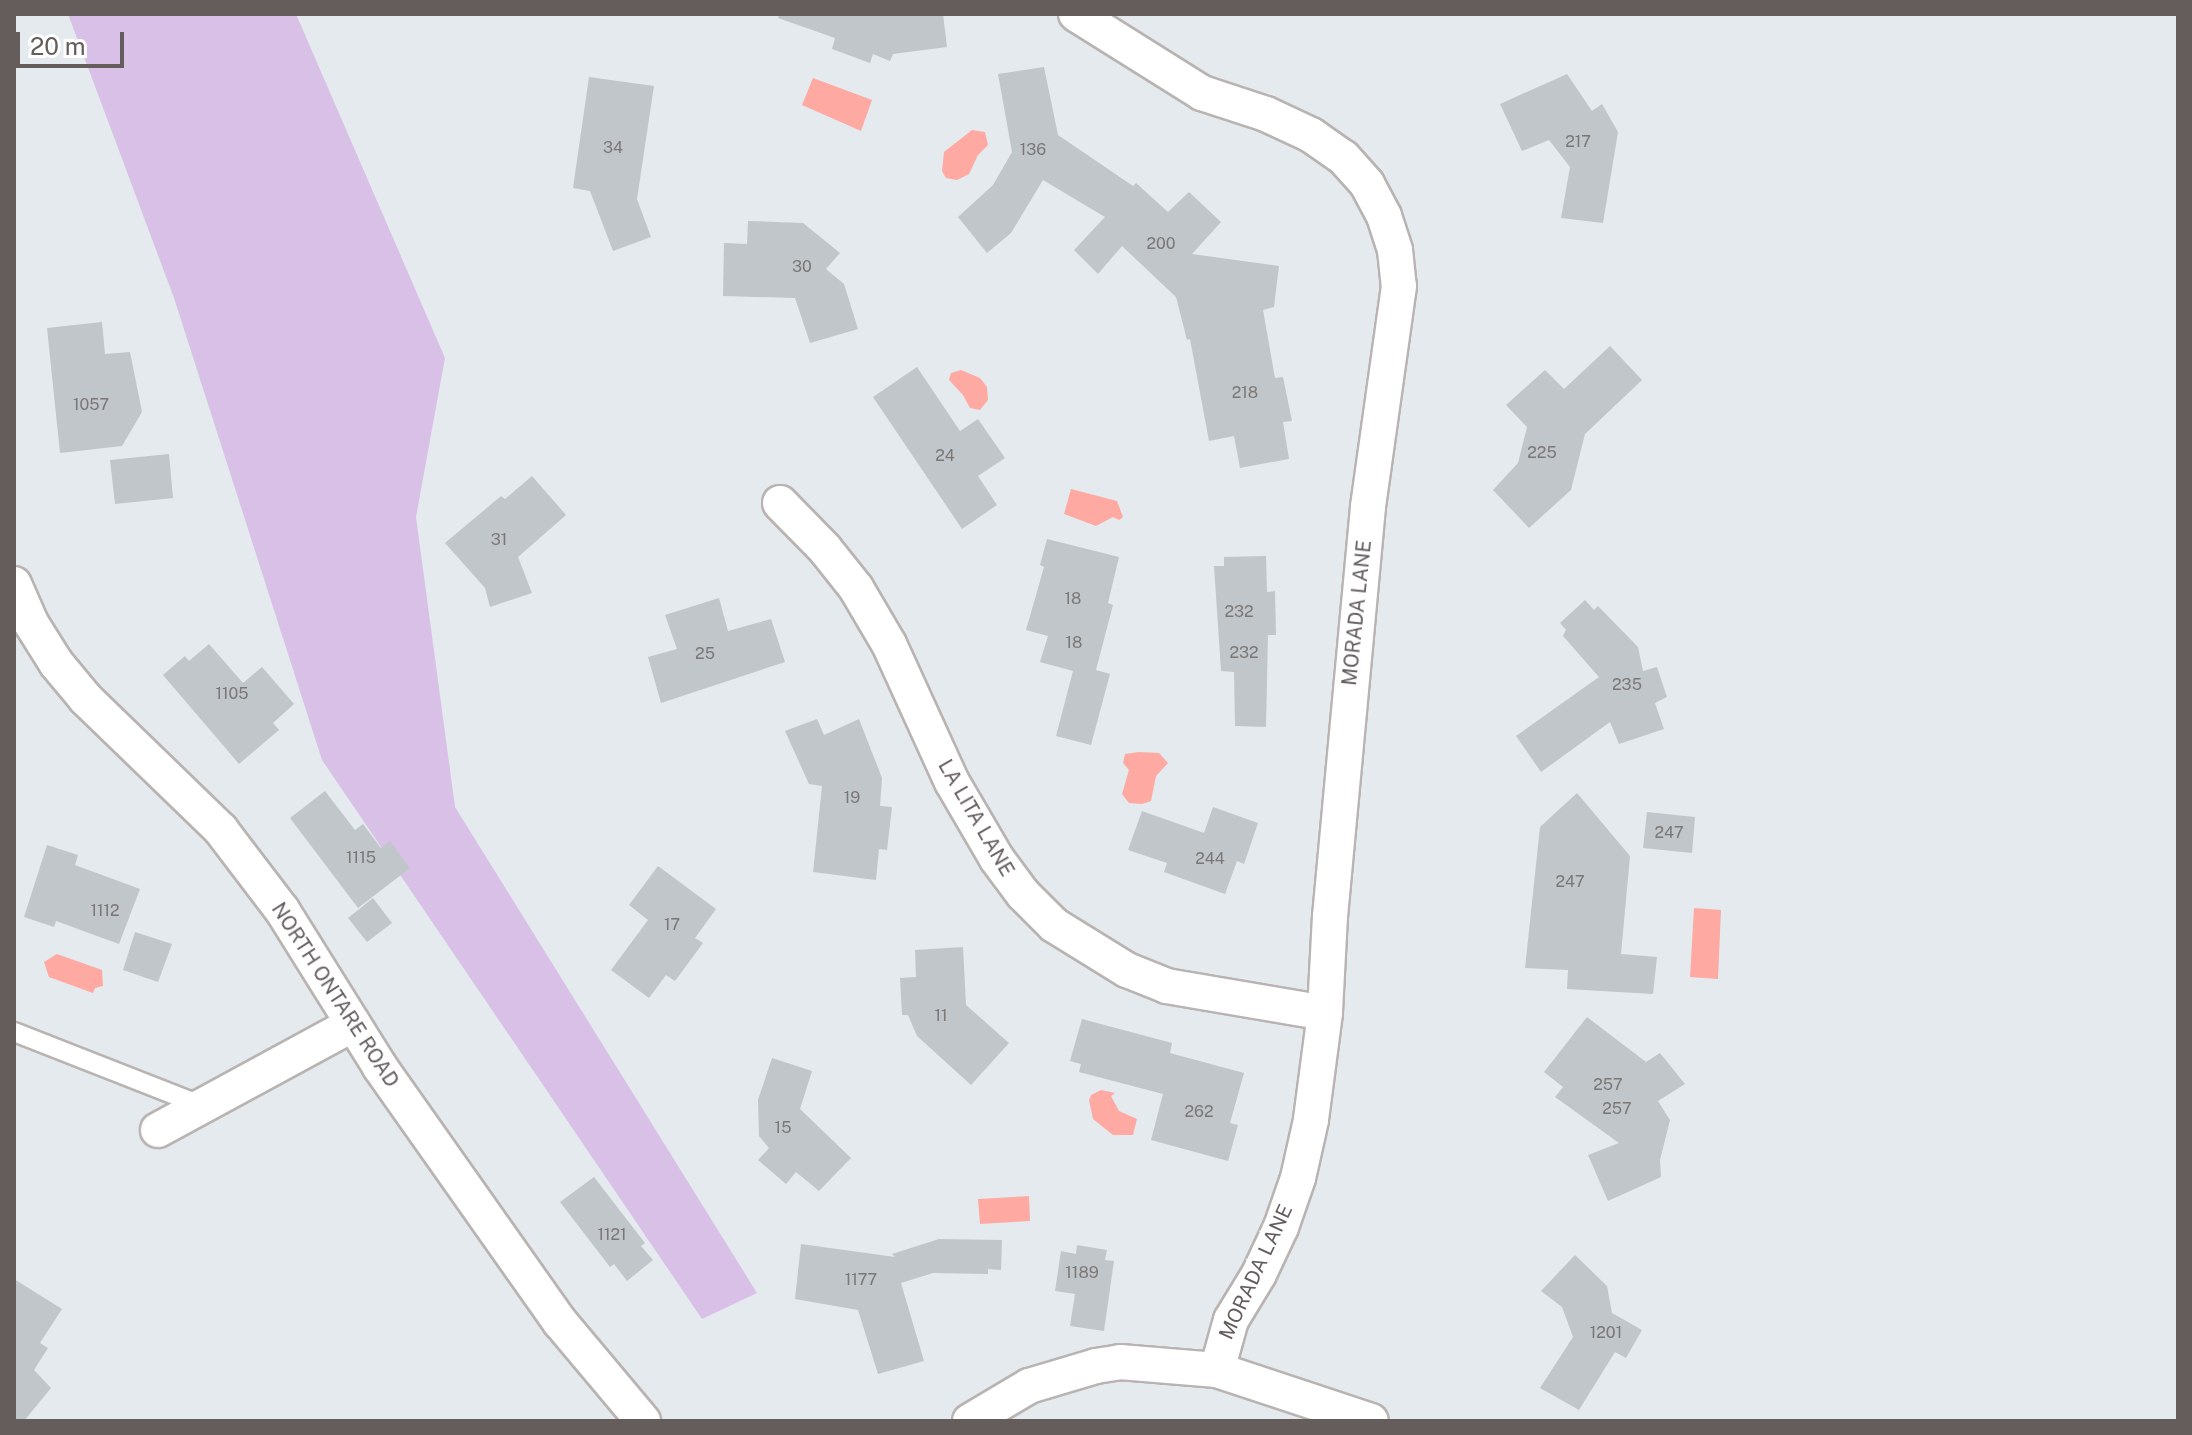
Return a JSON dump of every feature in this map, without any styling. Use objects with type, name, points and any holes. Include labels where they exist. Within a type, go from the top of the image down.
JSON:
[{"type":"street","name":"MORADA LANE","points":[[1076,14],[1202,93],[1266,114],[1311,135],[1343,157],[1367,184],[1384,216],[1395,250],[1399,286],[1368,507],[1351,671],[1325,1013],[1311,1120],[1298,1178],[1259,1274],[1231,1320],[1217,1370]]},
{"type":"street","name":"LA LITA LANE","points":[[780,503],[825,549],[856,588],[889,644],[952,782],[1001,866],[1054,925],[1089,950],[1167,986],[1325,1013]]},
{"type":"street","name":"NORTH ONTARE ROAD","points":[[14,584],[31,623],[56,663],[86,699],[221,830],[282,910],[353,1024],[560,1322],[643,1421]]},
{"type":"street","points":[[158,1130],[353,1024]]},
{"type":"street","points":[[970,1421],[1029,1386],[1096,1366],[1151,1363],[1217,1370],[1371,1421]]},
{"type":"lane","points":[[14,1032],[203,1106]]},
{"type":"shaded area","points":[[68,14],[296,14],[445,358],[416,517],[455,807],[757,1293],[702,1319],[322,760],[174,298]]},
{"type":"shaded area","points":[[813,78],[872,100],[861,131],[802,105]]},
{"type":"shaded area","points":[[972,130],[985,132],[988,145],[978,155],[969,174],[957,180],[946,178],[942,171],[944,152]]},
{"type":"shaded area","points":[[961,370],[980,378],[987,387],[988,400],[980,410],[970,408],[949,380],[951,373]]},
{"type":"shaded area","points":[[1071,489],[1117,501],[1123,517],[1119,520],[1113,517],[1096,526],[1064,514]]},
{"type":"shaded area","points":[[1159,753],[1168,763],[1156,776],[1151,801],[1142,804],[1129,803],[1122,794],[1129,770],[1123,763],[1125,754]]},
{"type":"shaded area","points":[[1694,908],[1721,910],[1718,979],[1690,977]]},
{"type":"shaded area","points":[[57,954],[102,970],[103,986],[95,988],[93,993],[49,977],[44,962]]},
{"type":"shaded area","points":[[1101,1090],[1115,1093],[1111,1096],[1119,1111],[1137,1119],[1133,1135],[1113,1135],[1093,1119],[1089,1100],[1091,1095]]},
{"type":"shaded area","points":[[1029,1196],[1030,1221],[980,1224],[978,1199]]},
{"type":"building","points":[[779,14],[943,14],[947,47],[893,54],[890,61],[873,54],[870,63],[832,49],[835,38],[778,18]]},
{"type":"building","points":[[1044,67],[1058,135],[1133,186],[1136,183],[1168,212],[1189,192],[1221,222],[1192,254],[1279,266],[1274,307],[1263,310],[1275,378],[1283,377],[1292,421],[1283,422],[1289,459],[1240,468],[1234,436],[1209,441],[1190,339],[1187,340],[1176,297],[1122,246],[1098,274],[1074,250],[1105,217],[1043,180],[1011,233],[987,253],[958,217],[993,185],[1012,152],[998,74]]},
{"type":"building","points":[[1567,74],[1592,111],[1602,104],[1618,132],[1603,223],[1561,218],[1570,167],[1549,140],[1522,151],[1500,104]]},
{"type":"building","points":[[589,77],[654,86],[637,199],[651,237],[613,251],[590,191],[573,188]]},
{"type":"building","points":[[748,221],[803,223],[840,253],[826,269],[844,284],[858,329],[810,343],[795,298],[723,296],[724,243],[747,244]]},
{"type":"building","points":[[102,322],[105,354],[130,352],[142,412],[122,446],[60,453],[47,328]]},
{"type":"building","points":[[1610,346],[1642,380],[1585,434],[1571,490],[1529,528],[1493,490],[1518,463],[1527,427],[1506,405],[1545,370],[1564,389]]},
{"type":"building","points":[[917,367],[960,431],[978,419],[1005,458],[978,476],[997,505],[962,529],[873,397]]},
{"type":"building","points":[[169,454],[173,498],[115,504],[110,460]]},
{"type":"building","points":[[532,476],[566,515],[518,557],[532,593],[490,607],[485,588],[445,543],[501,496],[505,499]]},
{"type":"building","points":[[1047,539],[1119,557],[1108,603],[1113,605],[1096,670],[1110,674],[1091,745],[1056,736],[1073,671],[1040,662],[1048,636],[1026,630],[1044,567],[1040,565]]},
{"type":"building","points":[[1266,556],[1267,592],[1275,591],[1276,635],[1268,635],[1266,727],[1235,726],[1234,672],[1221,671],[1214,566],[1224,566],[1224,557]]},
{"type":"building","points":[[719,598],[728,631],[771,619],[785,662],[661,703],[648,657],[677,649],[665,615]]},
{"type":"building","points":[[1585,600],[1594,610],[1598,606],[1638,647],[1643,671],[1657,667],[1667,697],[1655,703],[1664,729],[1619,744],[1610,722],[1541,772],[1516,736],[1599,677],[1563,636],[1566,630],[1560,623]]},
{"type":"building","points":[[209,644],[243,683],[262,667],[294,704],[273,723],[279,730],[239,764],[163,675],[185,656],[189,661]]},
{"type":"building","points":[[817,719],[824,735],[859,719],[882,778],[880,806],[892,807],[887,850],[879,849],[876,880],[813,872],[822,786],[809,784],[785,731]]},
{"type":"building","points":[[325,791],[355,830],[363,824],[381,848],[390,841],[410,868],[358,908],[290,818]]},
{"type":"building","points":[[1577,793],[1630,856],[1621,954],[1657,957],[1653,994],[1567,989],[1568,970],[1525,968],[1540,827]]},
{"type":"building","points":[[1213,807],[1258,823],[1244,864],[1237,861],[1225,894],[1164,872],[1167,863],[1128,850],[1142,811],[1204,833]]},
{"type":"building","points":[[1647,812],[1695,817],[1692,853],[1643,848]]},
{"type":"building","points":[[47,845],[78,855],[75,865],[140,889],[119,944],[56,921],[54,927],[24,917]]},
{"type":"building","points":[[658,866],[716,909],[695,938],[703,943],[675,981],[666,975],[649,998],[611,970],[648,920],[629,905]]},
{"type":"building","points":[[373,898],[392,923],[367,942],[348,918]]},
{"type":"building","points":[[135,932],[172,944],[158,982],[123,970]]},
{"type":"building","points":[[963,947],[966,1005],[1009,1043],[971,1085],[917,1036],[908,1015],[902,1015],[900,978],[916,977],[915,950]]},
{"type":"building","points":[[1587,1017],[1646,1062],[1660,1053],[1685,1084],[1658,1101],[1670,1120],[1660,1160],[1661,1177],[1608,1201],[1588,1155],[1619,1143],[1555,1097],[1563,1087],[1544,1072]]},
{"type":"building","points":[[1082,1019],[1172,1043],[1170,1053],[1244,1073],[1230,1123],[1238,1125],[1228,1161],[1151,1140],[1163,1094],[1079,1072],[1081,1064],[1070,1061]]},
{"type":"building","points":[[772,1058],[812,1071],[800,1109],[851,1158],[819,1191],[796,1172],[786,1184],[758,1160],[769,1148],[759,1136],[758,1100]]},
{"type":"building","points":[[594,1177],[645,1243],[641,1246],[653,1260],[627,1281],[614,1264],[610,1267],[560,1202]]},
{"type":"building","points":[[939,1239],[1002,1240],[1001,1270],[988,1269],[988,1274],[933,1273],[901,1283],[924,1361],[878,1374],[858,1310],[795,1299],[801,1244],[895,1257],[892,1254]]},
{"type":"building","points":[[1077,1245],[1107,1250],[1105,1260],[1114,1261],[1104,1331],[1070,1326],[1075,1294],[1055,1291],[1061,1251],[1076,1254]]},
{"type":"building","points":[[1575,1255],[1607,1286],[1612,1313],[1642,1330],[1626,1358],[1615,1352],[1579,1410],[1540,1388],[1573,1337],[1562,1307],[1541,1291]]},
{"type":"building","points":[[14,1279],[62,1309],[40,1343],[48,1348],[34,1370],[51,1388],[24,1421],[14,1421]]}]
